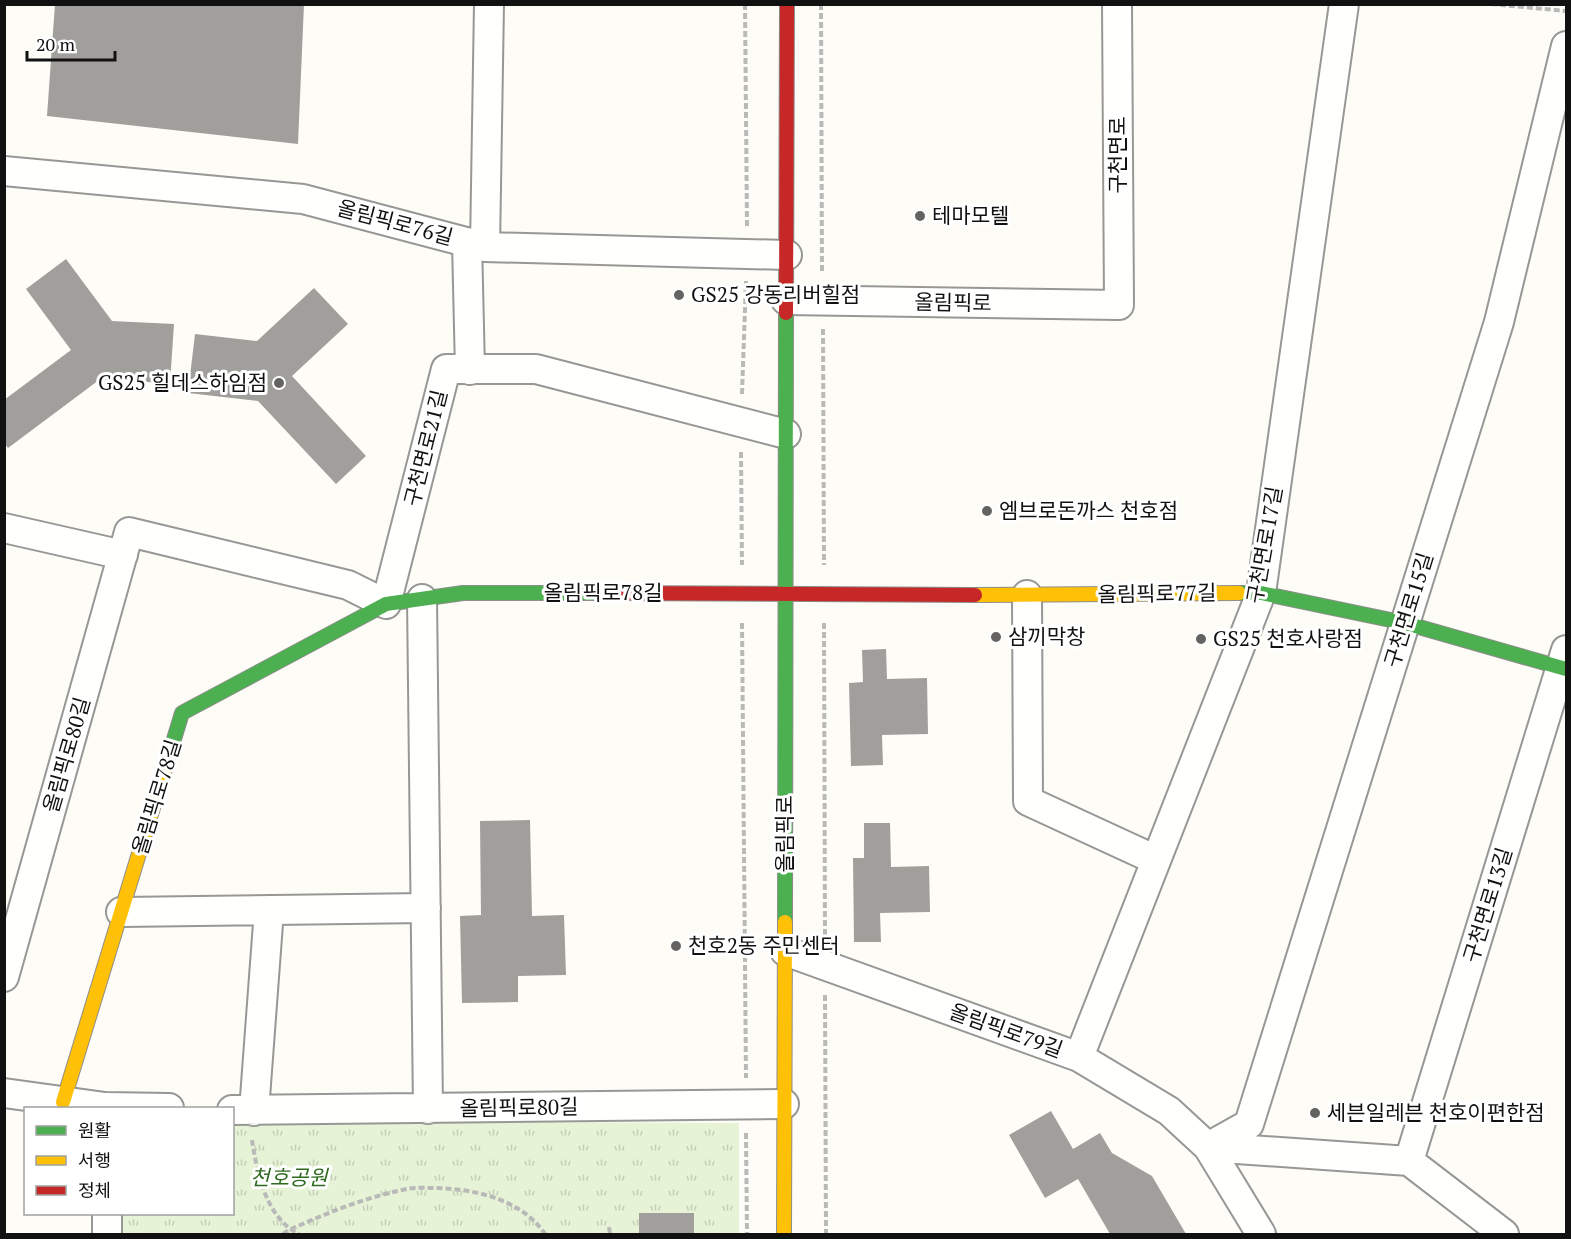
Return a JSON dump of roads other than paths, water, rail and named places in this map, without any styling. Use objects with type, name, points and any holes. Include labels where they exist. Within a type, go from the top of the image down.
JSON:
[{"type":"street","name":"구천면로21길","points":[[386,604],[446,369],[470,369],[489,4]]},
{"type":"street","name":"올림픽로","points":[[784,1234],[787,4]]},
{"type":"street","name":"구천면로","points":[[1118,4],[1119,305]]},
{"type":"street","name":"구천면로17길","points":[[1079,1057],[1261,592],[1344,4]]},
{"type":"street","name":"구천면로15길","points":[[1208,1147],[1249,1124],[1499,322],[1566,46]]},
{"type":"street","name":"올림픽로76길","points":[[4,171],[303,199],[476,244],[787,255]]},
{"type":"street","name":"올림픽로","points":[[786,300],[1119,305]]},
{"type":"street","points":[[470,369],[536,369],[786,434]]},
{"type":"street","points":[[4,528],[126,544],[348,585],[386,604]]},
{"type":"street","name":"올림픽로80길","points":[[4,977],[126,544]]},
{"type":"street","name":"올림픽로77길","points":[[786,593],[1026,595],[1261,592],[1405,623],[1565,662]]},
{"type":"street","name":"올림픽로78길","points":[[63,1102],[182,713],[386,604],[463,593],[786,593]]},
{"type":"street","points":[[1026,595],[1028,801],[1156,860]]},
{"type":"street","points":[[422,598],[428,1109]]},
{"type":"street","name":"구천면로13길","points":[[1408,1161],[1565,662]]},
{"type":"street","points":[[121,912],[426,908]]},
{"type":"street","points":[[246,1117],[269,910]]},
{"type":"street","name":"올림픽로79길","points":[[785,951],[1079,1057],[1169,1111],[1208,1147],[1261,1234]]},
{"type":"street","points":[[4,1093],[98,1107]]},
{"type":"street","name":"올림픽로80길","points":[[246,1117],[428,1109],[784,1104]]},
{"type":"street","points":[[1208,1147],[1408,1161],[1504,1234]]},
{"type":"street","points":[[107,1215],[107,1234]]},
{"type":"place","name":"테마모텔","points":[[920,216]]},
{"type":"place","name":"GS25 강동리버힐점","points":[[679,295]]},
{"type":"place","name":"GS25 힐데스하임점","points":[[279,383]]},
{"type":"place","name":"엠브로돈까스 천호점","points":[[987,511]]},
{"type":"place","name":"삼끼막창","points":[[996,637]]},
{"type":"place","name":"GS25 천호사랑점","points":[[1201,639]]},
{"type":"place","name":"천호2동 주민센터","points":[[676,946]]},
{"type":"place","name":"세븐일레븐 천호이편한점","points":[[1315,1113]]},
{"type":"park label","name":"천호공원","points":[[289,1178]]}]
